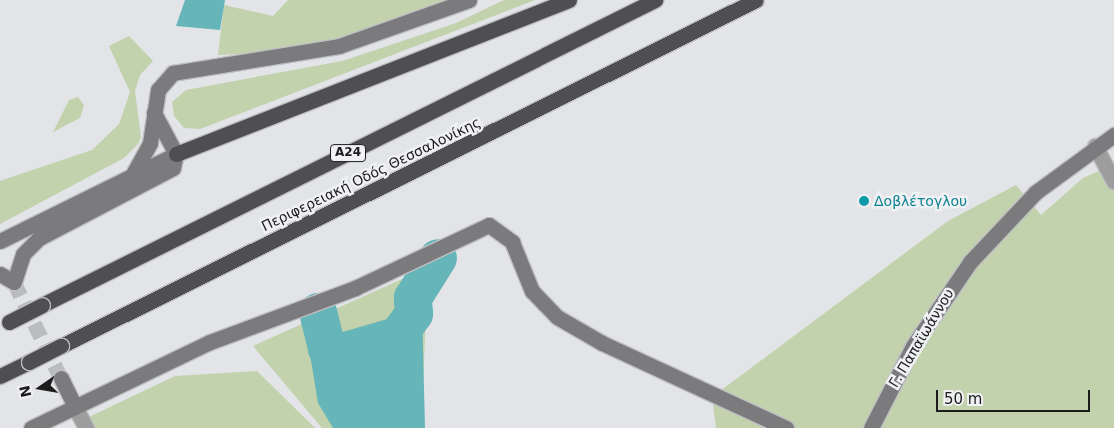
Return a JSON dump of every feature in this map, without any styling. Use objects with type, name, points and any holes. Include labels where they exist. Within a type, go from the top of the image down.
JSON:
[{"type":"highway","points":[[176,154],[569,0]]},
{"type":"highway","name":"Περιφερειακή Οδός Θεσσαλονίκης","points":[[5,324],[655,0]]},
{"type":"highway","name":"Περιφερειακή Οδός Θεσσαλονίκης","points":[[0,376],[756,0]]},
{"type":"street","points":[[133,174],[150,143],[154,113],[163,81],[180,69],[339,46],[469,0]]},
{"type":"street","points":[[0,274],[14,282],[23,254],[34,242],[155,180],[175,166],[176,154],[154,113]]},
{"type":"street","name":"Γ. Παπαϊωάννου","points":[[871,428],[913,346],[970,262],[1024,203],[1095,146],[1114,135]]},
{"type":"street","points":[[1095,146],[1114,181]]},
{"type":"street","points":[[0,241],[176,154]]},
{"type":"street","points":[[30,428],[210,342],[355,288],[489,225],[512,242],[532,290],[557,316],[602,343],[786,428]]},
{"type":"street","points":[[61,378],[86,428]]},
{"type":"green space","points":[[288,0],[448,0],[335,40],[281,52],[218,55],[224,5],[273,16]]},
{"type":"green space","points":[[504,0],[535,0],[200,129],[184,128],[174,116],[172,102],[186,90],[342,61],[456,23]]},
{"type":"green space","points":[[129,36],[153,61],[140,75],[135,91],[141,137],[138,144],[124,158],[0,224],[0,181],[92,150],[119,124],[130,92],[109,46]]},
{"type":"green space","points":[[78,97],[84,105],[80,118],[53,132],[69,100]]},
{"type":"green space","points":[[1114,164],[1114,428],[716,428],[712,397],[948,221],[1016,185],[1041,215],[1083,178]]},
{"type":"green space","points":[[440,262],[426,316],[421,428],[322,428],[253,346]]},
{"type":"green space","points":[[257,371],[315,428],[78,428],[91,416],[175,376]]},
{"type":"water","points":[[185,0],[225,0],[220,30],[176,26]]},
{"type":"water","points":[[422,309],[425,428],[333,428],[318,403],[308,342]]},
{"type":"waterway","points":[[397,355],[400,333],[414,314],[413,298],[438,258]]},
{"type":"waterway","points":[[318,312],[327,349],[342,357],[363,351]]},
{"type":"tunnel","points":[[14,282],[61,378]]},
{"type":"place","name":"Δοβλέτογλου","points":[[864,201]]}]
